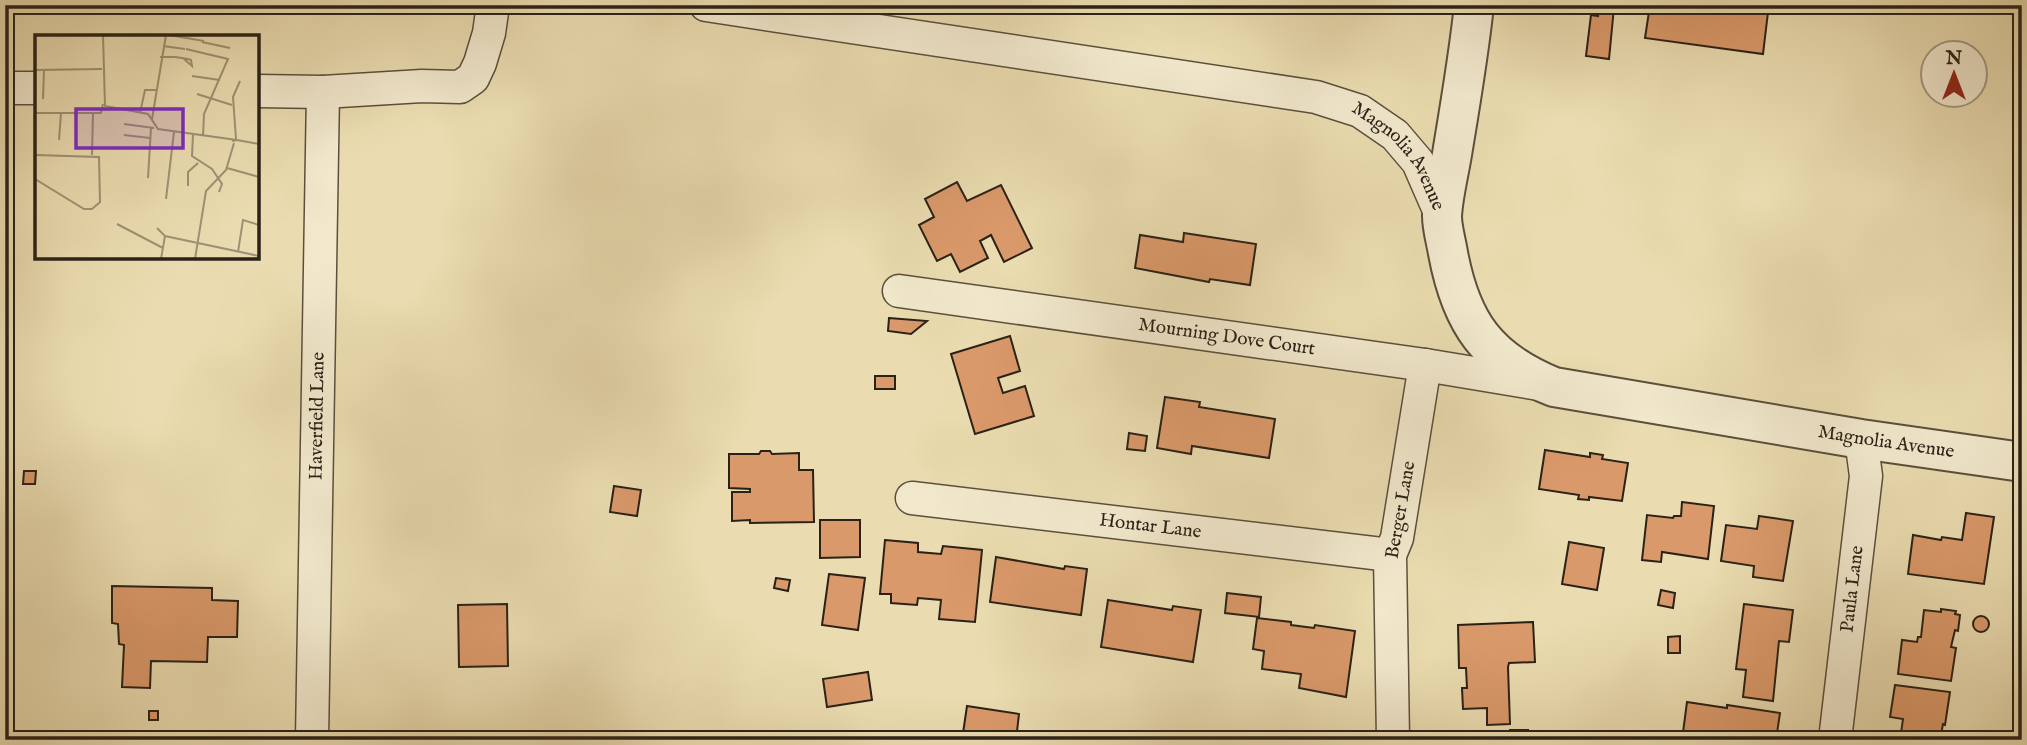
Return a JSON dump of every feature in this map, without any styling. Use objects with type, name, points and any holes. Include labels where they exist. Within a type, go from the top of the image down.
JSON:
[{"type":"street","points":[[259,91],[323,92],[422,86],[460,87],[473,78],[481,63],[493,5]]},
{"type":"street","name":"Magnolia Avenue","points":[[706,5],[1315,97],[1360,111],[1395,135],[1418,162],[1442,217],[1451,269],[1461,303],[1479,335],[1506,362],[1528,377],[1554,387],[1861,439],[2022,462]]},
{"type":"street","points":[[1442,217],[1468,62],[1474,5]]},
{"type":"street","points":[[5,88],[35,88]]},
{"type":"street","name":"Haverfield Lane","points":[[312,740],[323,92]]},
{"type":"street","name":"Mourning Dove Court","points":[[899,291],[1425,365],[1554,387]]},
{"type":"street","name":"Berger Lane","points":[[1393,740],[1390,555],[1397,538],[1425,365]]},
{"type":"street","name":"Paula Lane","points":[[1835,740],[1866,476],[1861,439]]},
{"type":"street","name":"Hontar Lane","points":[[912,498],[1390,555]]},
{"type":"building","points":[[1599,5],[1614,7],[1609,59],[1586,56],[1591,15],[1598,16]]},
{"type":"building","points":[[1650,5],[1716,5],[1768,12],[1763,54],[1645,38]]},
{"type":"building","points":[[957,182],[967,201],[1001,185],[1032,248],[1004,262],[991,235],[980,241],[988,258],[960,272],[951,254],[937,261],[919,225],[934,217],[925,199]]},
{"type":"building","points":[[1184,233],[1256,244],[1250,285],[1210,279],[1209,282],[1135,268],[1140,235],[1183,242]]},
{"type":"building","points":[[889,318],[927,321],[911,334],[888,331]]},
{"type":"building","points":[[1010,336],[1020,371],[998,378],[1003,393],[1025,386],[1034,416],[975,434],[951,354]]},
{"type":"building","points":[[875,376],[895,376],[895,389],[875,389]]},
{"type":"building","points":[[1165,397],[1200,402],[1199,407],[1275,419],[1269,458],[1192,446],[1191,454],[1157,448]]},
{"type":"building","points":[[1129,433],[1147,436],[1145,451],[1127,449]]},
{"type":"building","points":[[1545,450],[1590,457],[1590,453],[1603,455],[1602,459],[1628,463],[1622,501],[1589,497],[1589,500],[1578,499],[1579,495],[1539,489]]},
{"type":"building","points":[[761,451],[770,451],[772,454],[799,453],[799,470],[813,470],[814,522],[732,521],[732,492],[750,492],[750,489],[729,488],[729,454],[759,454]]},
{"type":"building","points":[[24,471],[36,471],[35,484],[23,484]]},
{"type":"building","points":[[614,486],[641,490],[637,516],[610,512]]},
{"type":"building","points":[[1682,502],[1714,506],[1708,559],[1662,552],[1661,562],[1642,560],[1647,515],[1673,518],[1681,516]]},
{"type":"building","points":[[1966,513],[1994,517],[1984,584],[1908,574],[1913,535],[1941,540],[1942,537],[1962,540]]},
{"type":"building","points":[[1759,516],[1793,521],[1783,581],[1753,577],[1754,566],[1721,561],[1726,525],[1757,529]]},
{"type":"building","points":[[820,520],[860,520],[860,557],[820,558]]},
{"type":"building","points":[[885,540],[918,543],[918,552],[941,554],[943,546],[982,550],[975,622],[939,619],[941,600],[918,598],[917,605],[891,603],[891,594],[880,594]]},
{"type":"building","points":[[1569,542],[1604,548],[1597,590],[1562,584]]},
{"type":"building","points":[[996,557],[1064,569],[1065,566],[1087,569],[1081,615],[990,602]]},
{"type":"building","points":[[829,574],[865,578],[858,630],[822,625]]},
{"type":"building","points":[[776,578],[790,580],[788,591],[774,588]]},
{"type":"building","points":[[112,586],[212,588],[212,600],[238,601],[237,637],[208,637],[207,662],[151,661],[150,688],[122,687],[124,645],[119,644],[118,624],[112,623]]},
{"type":"building","points":[[1661,590],[1675,593],[1673,608],[1658,605]]},
{"type":"building","points":[[1227,593],[1261,597],[1259,617],[1225,613]]},
{"type":"building","points":[[1108,600],[1172,610],[1173,606],[1201,610],[1193,662],[1101,647]]},
{"type":"building","points":[[507,604],[508,666],[459,667],[458,605]]},
{"type":"building","points":[[1744,604],[1793,610],[1789,642],[1779,641],[1773,701],[1743,697],[1746,670],[1736,669]]},
{"type":"building","points":[[1941,609],[1956,611],[1955,614],[1960,615],[1958,631],[1955,630],[1951,647],[1956,648],[1951,681],[1898,674],[1902,640],[1917,642],[1918,637],[1921,637],[1924,610],[1941,612]]},
{"type":"building","points":[[1981,616],[1989,624],[1981,632],[1973,624]]},
{"type":"building","points":[[1257,618],[1291,622],[1291,625],[1314,628],[1315,625],[1355,631],[1346,697],[1299,688],[1301,674],[1262,669],[1264,651],[1253,649]]},
{"type":"building","points":[[1533,622],[1535,662],[1509,663],[1508,667],[1510,724],[1487,725],[1487,708],[1463,709],[1462,688],[1467,688],[1466,668],[1459,668],[1458,625]]},
{"type":"building","points":[[1680,636],[1680,653],[1668,653],[1668,637]]},
{"type":"building","points":[[868,672],[872,700],[827,707],[823,679]]},
{"type":"building","points":[[1895,685],[1950,692],[1940,740],[1900,740],[1903,719],[1890,717]]},
{"type":"building","points":[[1687,702],[1780,713],[1776,740],[1682,740]]},
{"type":"building","points":[[967,706],[1019,714],[1016,740],[962,740]]},
{"type":"building","points":[[149,711],[158,711],[158,720],[149,720]]},
{"type":"building","points":[[1510,730],[1528,730],[1528,740],[1510,740]]}]
